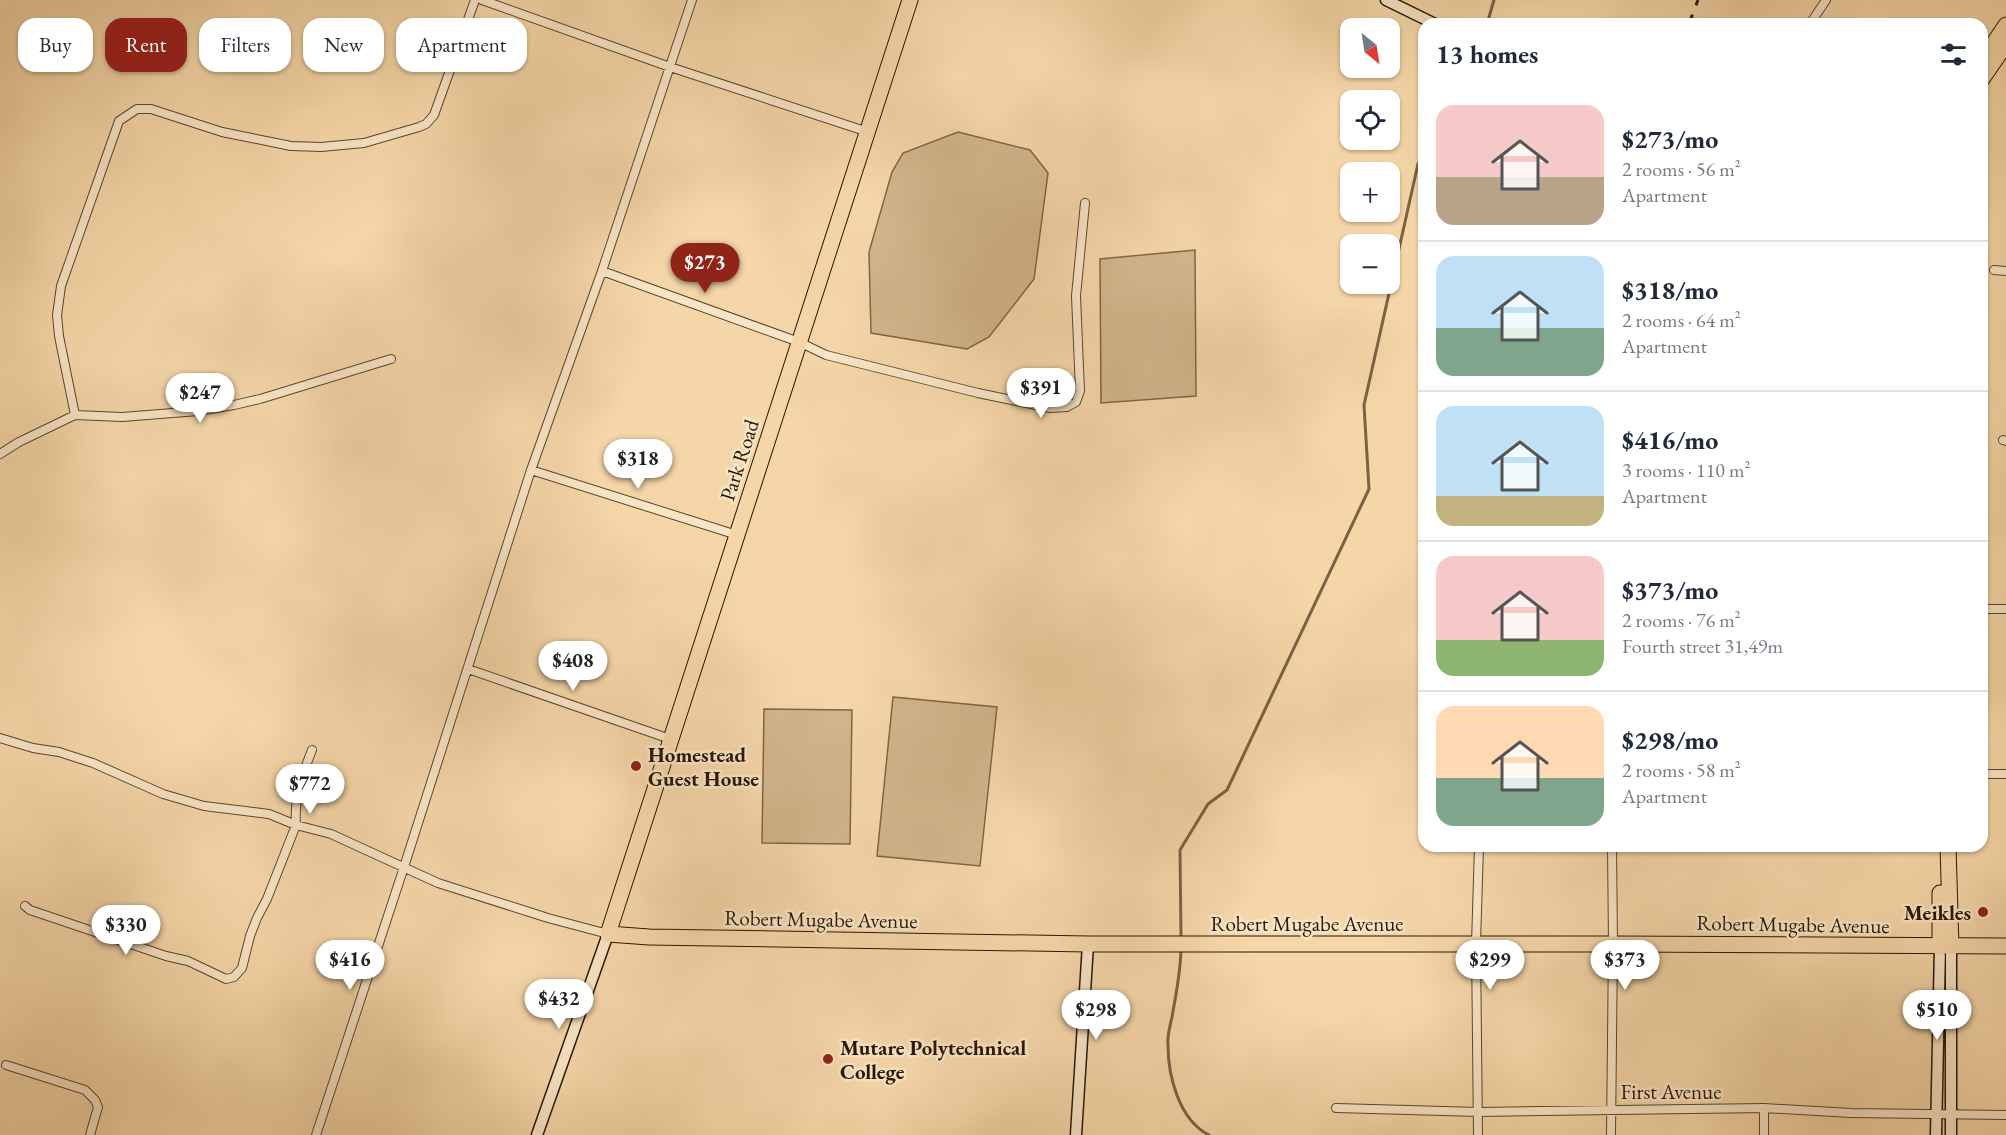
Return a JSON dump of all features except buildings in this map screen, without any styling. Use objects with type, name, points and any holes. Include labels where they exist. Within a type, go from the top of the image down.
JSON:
[{"type":"highway","name":"Park Road","points":[[608,934],[910,0]]},
{"type":"highway","points":[[1988,52],[2006,25]]},
{"type":"highway","points":[[1988,70],[2006,44]]},
{"type":"highway","points":[[1940,852],[1945,947]]},
{"type":"highway","points":[[1945,947],[1948,852]]},
{"type":"highway","name":"Robert Mugabe Avenue","points":[[608,934],[661,937],[1088,944],[2006,946]]},
{"type":"main road","points":[[1386,0],[1422,18]]},
{"type":"main road","points":[[537,1135],[608,934]]},
{"type":"main road","points":[[1076,1135],[1088,944]]},
{"type":"main road","points":[[1936,1135],[1945,947]]},
{"type":"main road","points":[[1945,947],[1951,1135]]},
{"type":"street","points":[[75,415],[59,336],[57,315],[61,286],[119,121],[137,109],[151,109],[222,132],[291,146],[321,147],[364,143],[419,127],[426,124],[434,115],[475,0]]},
{"type":"street","points":[[482,0],[670,67],[868,132]]},
{"type":"street","points":[[316,1135],[531,470],[602,271],[692,0]]},
{"type":"street","points":[[1814,18],[1826,0]]},
{"type":"street","points":[[602,271],[800,342],[826,355],[978,393],[1050,408],[1067,407],[1076,402],[1080,392],[1077,296],[1084,202]]},
{"type":"street","points":[[1994,270],[2006,270]]},
{"type":"street","points":[[0,454],[19,442],[75,415],[122,417],[225,407],[260,399],[391,359]]},
{"type":"street","points":[[531,470],[737,535]]},
{"type":"street","points":[[1988,609],[2006,609]]},
{"type":"street","points":[[468,669],[670,739]]},
{"type":"street","points":[[0,738],[93,763],[163,794],[204,806],[269,814],[296,825],[331,834],[438,883],[548,918],[608,934]]},
{"type":"street","points":[[24,906],[166,956],[188,961],[226,979],[234,977],[242,969],[250,936],[296,825],[295,814],[299,785],[312,750]]},
{"type":"street","points":[[1988,774],[2006,774]]},
{"type":"street","points":[[1479,852],[1476,944],[1479,1135]]},
{"type":"street","points":[[1611,1135],[1612,852]]},
{"type":"street","points":[[6,1065],[85,1090],[95,1100],[98,1107],[90,1135]]},
{"type":"street","name":"First Avenue","points":[[1336,1108],[1479,1112],[1764,1108],[1851,1113],[2006,1115]]},
{"type":"street","points":[[1764,1108],[1764,1135]]},
{"type":"shaded area","points":[[958,132],[1030,150],[1048,173],[1034,279],[989,337],[967,349],[871,333],[869,252],[892,172],[903,153]]},
{"type":"shaded area","points":[[1195,250],[1196,396],[1101,403],[1100,259]]},
{"type":"shaded area","points":[[893,697],[997,707],[980,866],[877,856]]},
{"type":"shaded area","points":[[764,709],[852,710],[850,844],[762,843]]},
{"type":"waterway","points":[[1489,18],[1494,0]]},
{"type":"waterway","points":[[1181,938],[1180,850],[1208,804],[1227,790],[1369,489],[1364,405],[1418,164]]},
{"type":"waterway","points":[[1181,947],[1178,982],[1168,1038],[1170,1070],[1183,1108],[1190,1119],[1209,1135]]},
{"type":"railway","points":[[1691,18],[1698,0]]},
{"type":"place","name":"Homestead Guest House","points":[[636,766]]},
{"type":"place","name":"Meikles","points":[[1983,912]]},
{"type":"place","name":"Mutare Polytechnical College","points":[[828,1059]]}]
